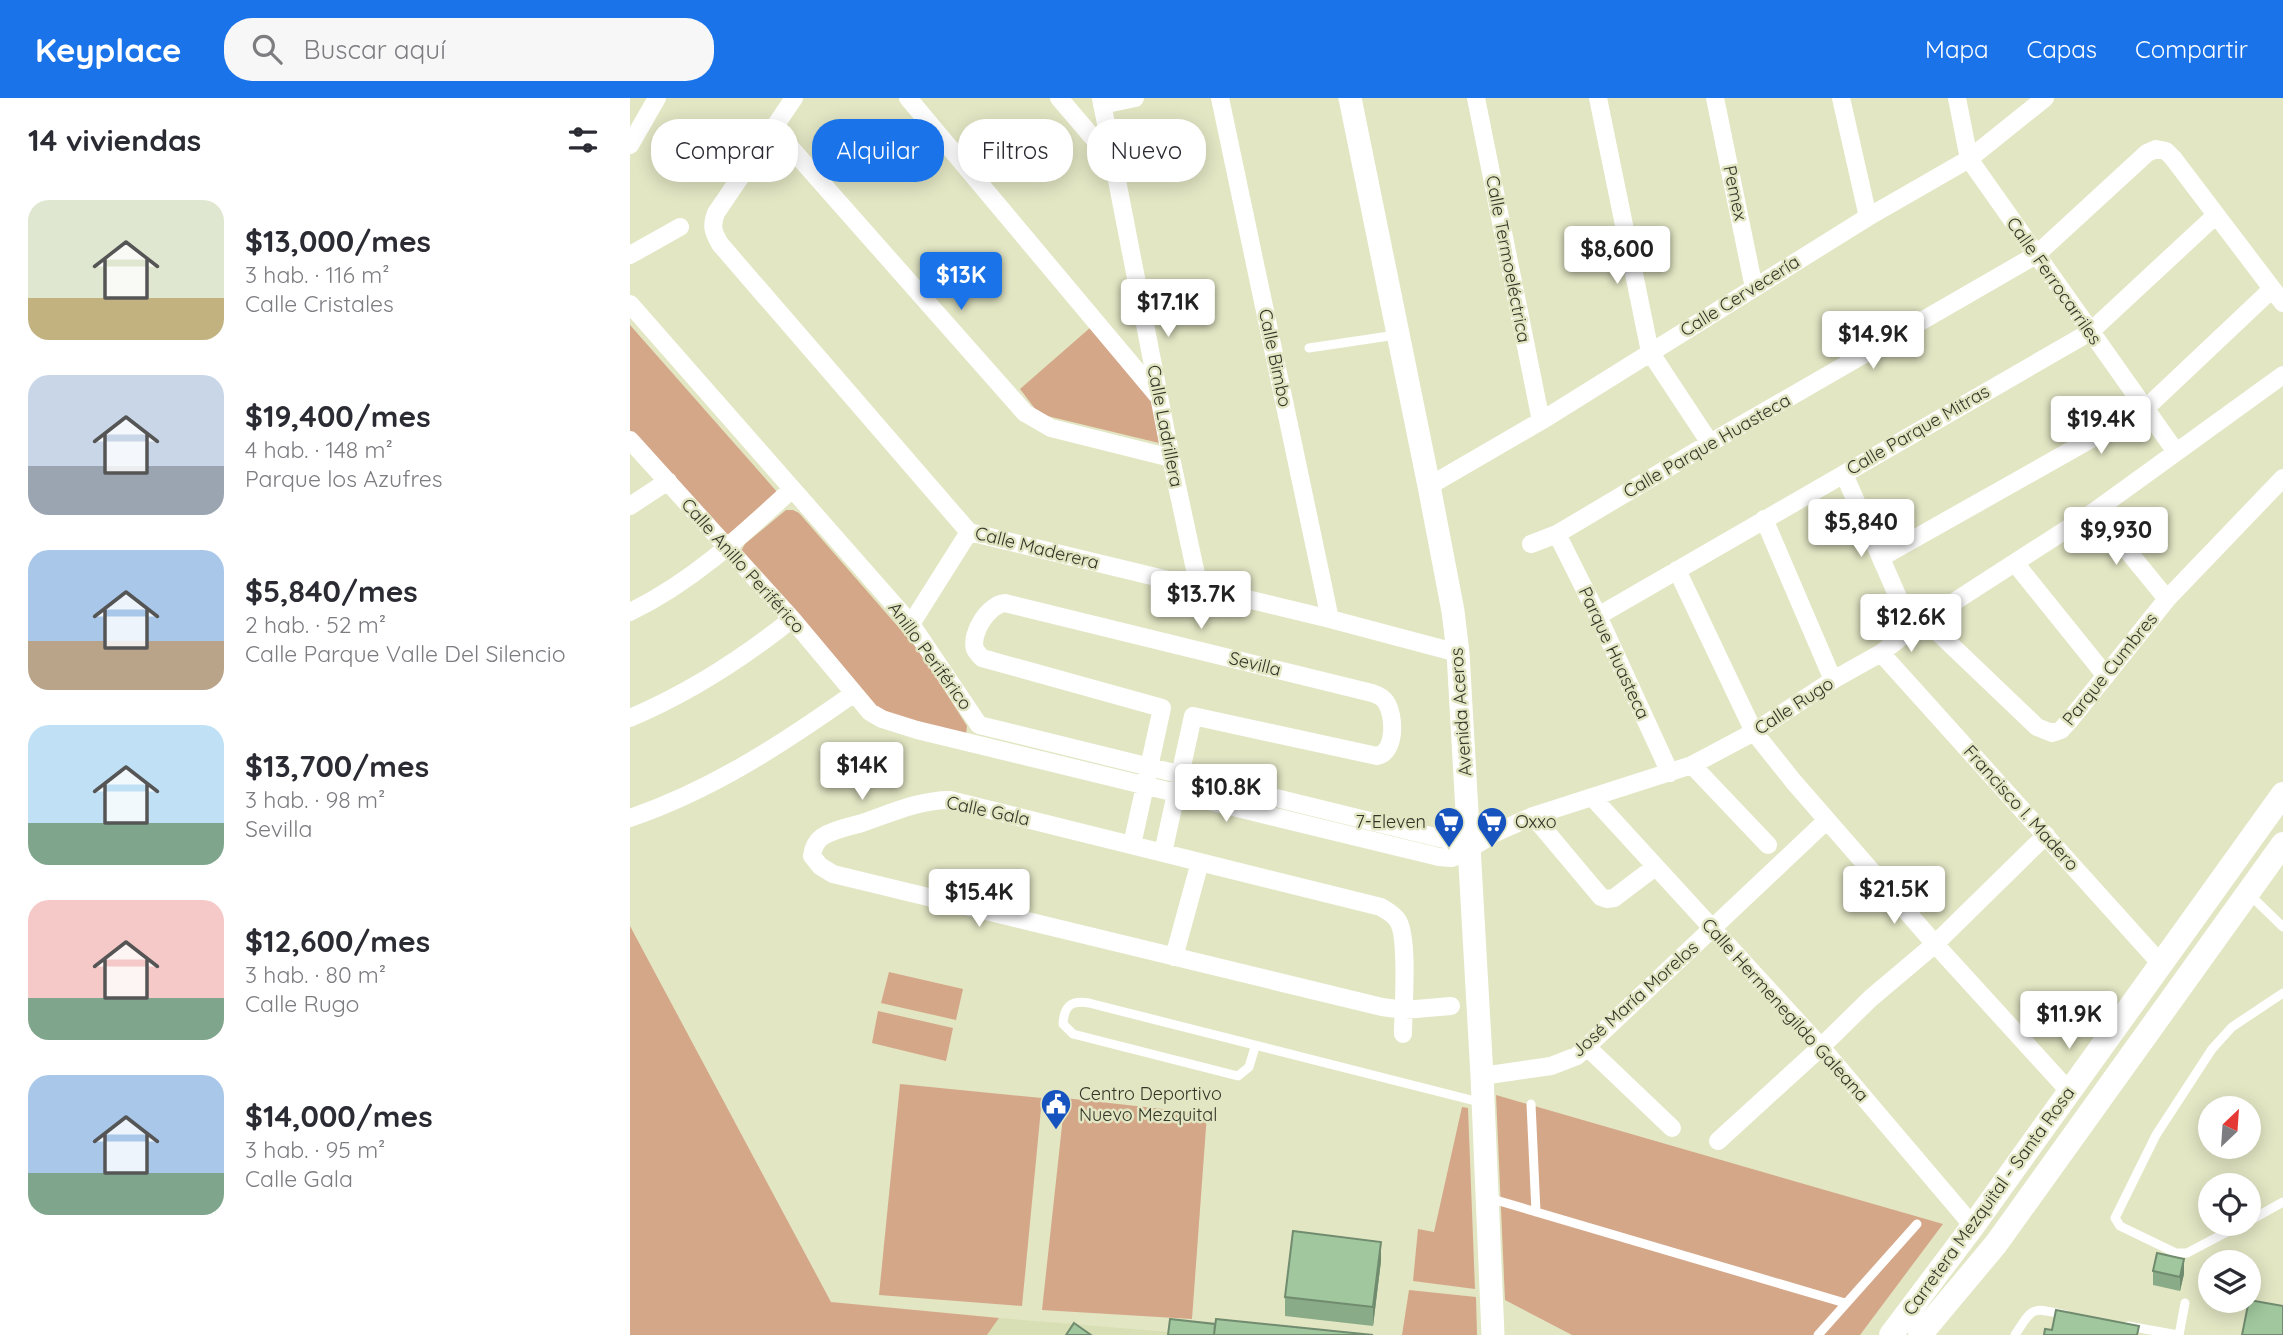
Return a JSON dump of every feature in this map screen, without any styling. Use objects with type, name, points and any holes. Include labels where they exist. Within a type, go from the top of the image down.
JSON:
[{"type":"main road","name":"Carretera Mezquital - Santa Rosa","points":[[1891,1335],[1973,1226],[2283,793]]},
{"type":"main road","name":"Carretera Mezquital - Santa Rosa","points":[[1920,1335],[1996,1244],[2283,844]]},
{"type":"street","points":[[780,119],[794,98]]},
{"type":"street","points":[[908,98],[1160,398]]},
{"type":"street","points":[[1059,98],[1087,131]]},
{"type":"street","points":[[1101,102],[1135,98]]},
{"type":"street","name":"Calle Bimbo","points":[[1220,98],[1330,619]]},
{"type":"street","name":"Avenida Aceros","points":[[1350,98],[1429,486],[1453,611],[1458,653],[1475,843],[1494,1334]]},
{"type":"street","name":"Calle Termoeléctrica","points":[[1476,98],[1541,421]]},
{"type":"street","points":[[1598,98],[1650,352],[1710,443]]},
{"type":"street","name":"Pemex","points":[[1715,98],[1754,288]]},
{"type":"street","points":[[1841,98],[1868,218]]},
{"type":"street","name":"Calle Ferrocarriles","points":[[1956,98],[1969,159],[2176,452]]},
{"type":"street","name":"Calle Cervecería","points":[[1429,486],[1541,421],[1868,218],[1969,159],[2045,98]]},
{"type":"street","points":[[630,145],[655,99]]},
{"type":"street","name":"Calle Parque Huasteca","points":[[1531,544],[1557,534],[2036,255],[2147,153],[2156,149],[2166,151],[2216,215]]},
{"type":"street","points":[[798,156],[1025,413],[1051,428],[1171,458]]},
{"type":"street","name":"Calle Maderera","points":[[737,182],[713,220],[712,228],[720,244],[969,532],[1330,619],[1458,653]]},
{"type":"street","name":"Calle Ladrillera","points":[[1116,182],[1199,588]]},
{"type":"street","points":[[1882,557],[2146,408],[2278,296],[2216,215]]},
{"type":"street","name":"Calle Parque Mitras","points":[[1598,616],[2090,332],[2216,215]]},
{"type":"street","points":[[630,255],[680,227]]},
{"type":"street","name":"Anillo Periférico","points":[[630,304],[911,624],[979,724],[1146,776]]},
{"type":"street","name":"Calle Rugo","points":[[1475,843],[1532,816],[1692,765],[1754,732],[1833,680],[1881,653],[1919,625],[2095,511],[2283,375]]},
{"type":"street","name":"Calle Anillo Periférico","points":[[630,440],[792,619],[853,694]]},
{"type":"street","points":[[1843,474],[1882,557],[1919,625]]},
{"type":"street","name":"Parque Cumbres","points":[[1919,625],[2037,727],[2052,733],[2061,730],[2167,600],[2283,478]]},
{"type":"street","points":[[630,506],[668,481]]},
{"type":"street","points":[[630,612],[695,574],[791,490]]},
{"type":"street","points":[[2095,511],[2167,600]]},
{"type":"street","points":[[1764,519],[1833,680]]},
{"type":"street","points":[[911,624],[969,532]]},
{"type":"street","name":"Parque Huasteca","points":[[1557,534],[1670,773]]},
{"type":"street","points":[[2015,563],[2106,676]]},
{"type":"street","points":[[1677,570],[1754,732],[1935,944],[2069,1091]]},
{"type":"street","name":"Sevilla","points":[[1146,776],[1162,708],[982,659],[975,650],[974,640],[991,609],[1005,603],[1372,693],[1382,697],[1387,703],[1391,741],[1384,755],[1377,757],[1193,716],[1177,783]]},
{"type":"street","points":[[630,718],[716,675],[792,619]]},
{"type":"street","name":"Francisco I. Madero","points":[[1881,653],[2161,964]]},
{"type":"street","points":[[630,818],[673,803],[730,775],[853,694]]},
{"type":"street","name":"Anillo Periférico","points":[[853,694],[870,712],[882,719],[917,730],[1146,776],[1376,831],[1475,843]]},
{"type":"street","points":[[972,743],[979,724]]},
{"type":"street","points":[[1692,765],[1768,845]]},
{"type":"street","points":[[1132,845],[1146,776]]},
{"type":"street","points":[[1163,853],[1177,783]]},
{"type":"street","name":"Calle Hermenegildo Galeana","points":[[1592,797],[1821,1047],[1973,1226]]},
{"type":"street","name":"Calle Gala","points":[[1403,1034],[1404,1010],[1402,932],[1400,923],[1393,915],[1373,905],[950,800],[932,800],[821,838],[814,846],[812,856],[820,866],[833,874],[1404,1010],[1451,1006]]},
{"type":"street","points":[[1532,816],[1601,897],[1614,898],[1655,867]]},
{"type":"street","name":"José María Morelos","points":[[1482,1076],[1551,1066],[1577,1056],[1827,820]]},
{"type":"street","points":[[1718,1140],[1871,998],[1935,944],[2046,835]]},
{"type":"street","points":[[1174,957],[1200,862]]},
{"type":"street","points":[[1587,1047],[1672,1128]]},
{"type":"lane","points":[[1309,348],[1398,335]]},
{"type":"lane","points":[[2248,893],[2283,927]]},
{"type":"lane","points":[[2219,1236],[2187,1253],[2176,1252],[2120,1226],[2115,1218],[2156,1135],[2212,1049],[2232,1027],[2283,993]]},
{"type":"lane","points":[[1255,1047],[1249,1067],[1238,1076],[1073,1034],[1063,1024],[1063,1016],[1070,1004],[1077,1001],[1483,1104]]},
{"type":"lane","points":[[1531,1104],[1536,1212]]},
{"type":"lane","points":[[1488,1198],[1845,1303]]},
{"type":"lane","points":[[2261,1214],[2283,1202]]},
{"type":"lane","points":[[1818,1335],[1917,1224]]},
{"type":"lane","points":[[2115,1324],[2179,1335],[2185,1303]]},
{"type":"lane","points":[[2016,1335],[2028,1314],[2033,1311],[2077,1317]]},
{"type":"shaded area","points":[[630,325],[778,493],[725,540],[630,434]]},
{"type":"shaded area","points":[[1091,327],[1152,397],[1159,443],[1039,414],[1020,389]]},
{"type":"shaded area","points":[[786,510],[799,513],[920,652],[967,726],[966,735],[874,711],[740,553],[745,544]]},
{"type":"shaded area","points":[[630,926],[831,1302],[999,1318],[987,1335],[630,1335]]},
{"type":"shaded area","points":[[889,972],[963,989],[956,1020],[881,1003]]},
{"type":"shaded area","points":[[878,1011],[953,1028],[946,1061],[872,1043]]},
{"type":"shaded area","points":[[900,1084],[1042,1098],[1022,1306],[879,1295]]},
{"type":"shaded area","points":[[1496,1095],[1943,1224],[1860,1335],[1572,1335],[1505,1300]]},
{"type":"shaded area","points":[[1065,1098],[1207,1114],[1192,1319],[1042,1310]]},
{"type":"shaded area","points":[[1462,1107],[1468,1108],[1475,1289],[1413,1281],[1418,1229],[1434,1232]]},
{"type":"shaded area","points":[[1409,1290],[1476,1297],[1477,1335],[1402,1335]]},
{"type":"shaded area","points":[[999,1318],[1206,1335],[987,1335]]},
{"type":"building","points":[[1293,1231],[1381,1242],[1373,1307],[1285,1297]]},
{"type":"building","points":[[2157,1253],[2184,1259],[2180,1277],[2153,1271]]},
{"type":"building","points":[[2261,1302],[2283,1306],[2283,1335],[2242,1335],[2246,1313],[2261,1313]]},
{"type":"building","points":[[2056,1310],[2139,1326],[2137,1335],[2044,1335],[2045,1329],[2052,1330]]},
{"type":"building","points":[[1170,1319],[1215,1324],[1214,1335],[1168,1335]]},
{"type":"building","points":[[1216,1319],[1373,1335],[1214,1335]]},
{"type":"building","points":[[1074,1323],[1091,1335],[1066,1335]]},
{"type":"place","name":"7-Eleven","points":[[1449,849]]},
{"type":"place","name":"Oxxo","points":[[1492,849]]},
{"type":"place","name":"Centro Deportivo Nuevo Mezquital","points":[[1056,1131]]}]
